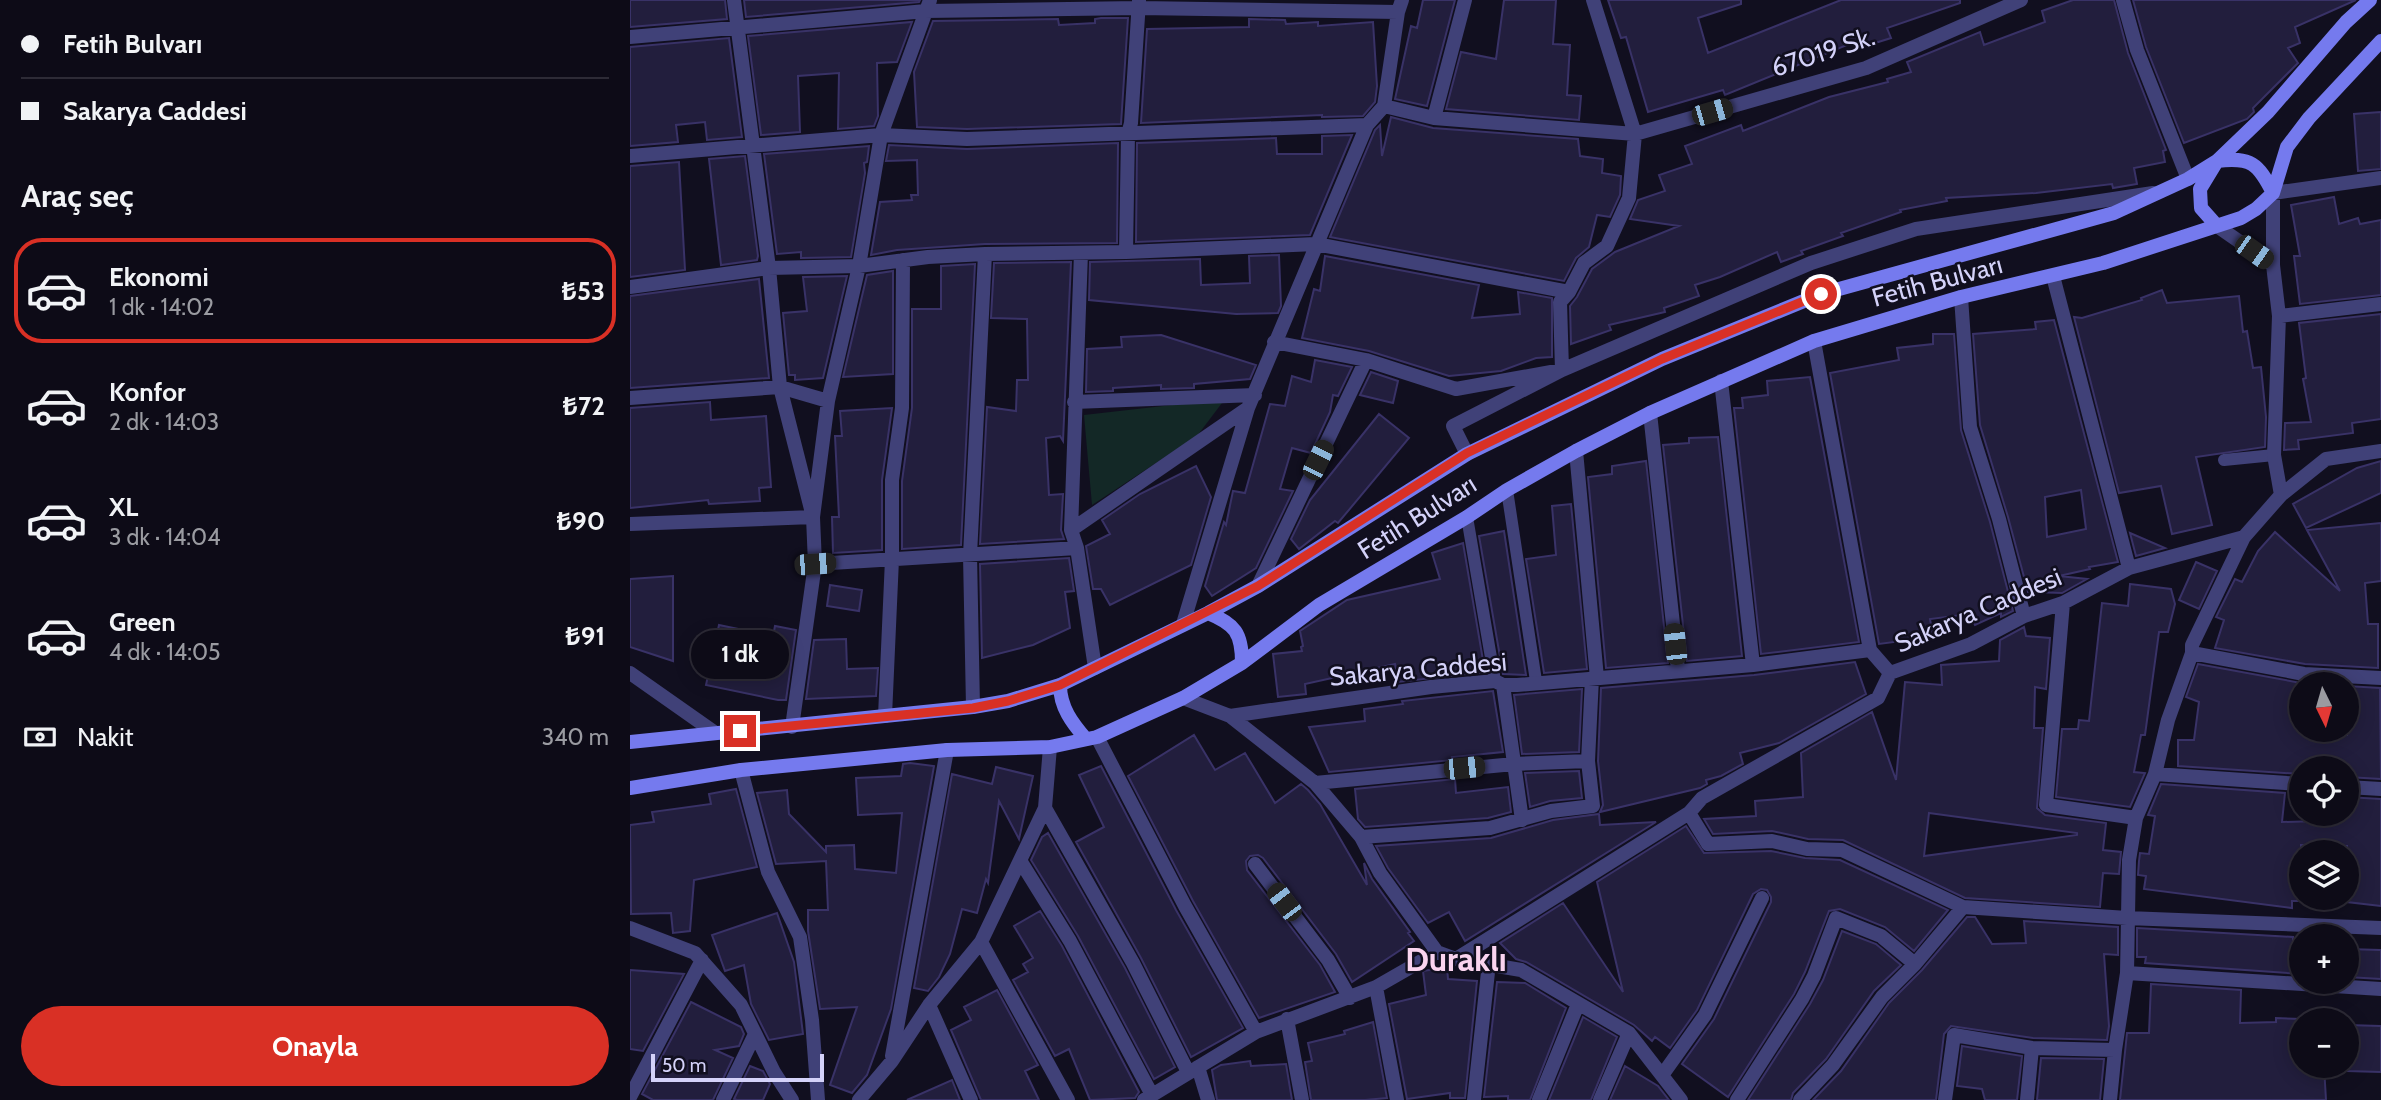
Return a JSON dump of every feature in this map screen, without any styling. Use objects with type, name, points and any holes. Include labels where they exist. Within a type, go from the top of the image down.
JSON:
[{"type":"main road","name":"Fetih Bulvarı","points":[[1094,668],[1258,586],[1467,453],[1662,359],[1821,294],[2114,212],[2188,179],[2217,161],[2268,112],[2346,23],[2370,0]]},
{"type":"main road","points":[[2273,193],[2287,147],[2309,118],[2381,41]]},
{"type":"main road","points":[[2217,226],[2201,208],[2200,190],[2217,161],[2239,159],[2255,164],[2273,193]]},
{"type":"main road","name":"Fetih Bulvarı","points":[[1050,747],[1091,738],[1183,698],[1242,663],[1319,605],[1467,517],[1507,490],[1650,413],[1814,341],[1961,297],[2103,263],[2241,218],[2256,209],[2273,193]]},
{"type":"main road","points":[[1208,612],[1226,620],[1236,631],[1242,643],[1242,663]]},
{"type":"main road","points":[[630,741],[973,708],[1008,701],[1060,685],[1094,668]]},
{"type":"main road","points":[[1060,685],[1060,697],[1065,711],[1091,738]]},
{"type":"main road","points":[[634,789],[741,770],[947,750],[1050,747]]},
{"type":"street","points":[[734,0],[769,268],[780,387],[813,517]]},
{"type":"street","points":[[1434,118],[1465,0]]},
{"type":"street","points":[[1562,370],[1560,302],[1569,292],[1584,264],[1607,246],[1629,198],[1635,134],[1593,0]]},
{"type":"street","name":"67019 Sk.","points":[[1635,134],[1866,68],[2021,0]]},
{"type":"street","points":[[2123,0],[2137,50],[2188,179]]},
{"type":"street","points":[[1126,253],[1128,134],[1139,4]]},
{"type":"street","points":[[792,727],[815,564],[813,517],[828,401],[859,266],[881,135],[928,5]]},
{"type":"street","points":[[630,37],[737,28],[928,5],[1400,6],[1384,106],[1367,125],[1274,342],[1252,401],[1184,624]]},
{"type":"street","points":[[1384,106],[1434,118],[1635,134]]},
{"type":"street","points":[[630,156],[881,135],[967,139],[1367,125]]},
{"type":"street","points":[[2281,495],[2274,455],[2279,316],[2273,265],[2273,193],[2381,178]]},
{"type":"street","points":[[1467,453],[1452,426],[1562,370],[1811,263],[1916,229],[2158,192]]},
{"type":"street","points":[[2217,226],[2273,265]]},
{"type":"street","points":[[630,287],[769,268],[859,266],[985,254],[1126,253],[1316,244],[1569,292]]},
{"type":"street","points":[[1081,253],[1071,530],[1077,548],[1094,668]]},
{"type":"street","points":[[973,708],[970,555],[985,254]]},
{"type":"street","points":[[884,716],[892,559],[892,480],[902,408],[903,260]]},
{"type":"street","points":[[2053,276],[2129,568]]},
{"type":"street","points":[[1961,297],[1970,427],[1999,519],[2024,616]]},
{"type":"street","points":[[2279,316],[2381,304]]},
{"type":"street","points":[[1814,341],[1870,650]]},
{"type":"street","points":[[1274,342],[1366,360],[1456,389],[1562,370]]},
{"type":"street","points":[[1258,586],[1366,360]]},
{"type":"street","points":[[1721,381],[1753,665]]},
{"type":"street","points":[[630,398],[780,387],[828,401]]},
{"type":"street","points":[[1074,401],[1252,401]]},
{"type":"street","points":[[1071,530],[1252,401]]},
{"type":"street","points":[[1650,413],[1678,670]]},
{"type":"street","points":[[2110,1100],[2127,973],[2129,860],[2136,818],[2155,774],[2168,720],[2192,653],[2192,645],[2244,537],[2281,495],[2326,458],[2381,450]]},
{"type":"street","points":[[1361,837],[1490,828],[1551,811],[1593,806],[1588,761],[1595,678],[1576,451]]},
{"type":"street","points":[[630,524],[813,517]]},
{"type":"street","name":"Sakarya Caddesi","points":[[1230,716],[1431,687],[1595,678],[1753,665],[1870,650],[1890,673],[1971,644],[2024,616],[2063,603],[2129,568],[2244,537]]},
{"type":"street","points":[[815,564],[1077,548]]},
{"type":"street","points":[[2063,603],[2046,805],[2136,818]]},
{"type":"street","points":[[2192,653],[2304,674],[2381,678]]},
{"type":"street","points":[[630,673],[715,732]]},
{"type":"street","points":[[1456,959],[1689,813],[1702,798],[1878,698],[1890,673]]},
{"type":"street","points":[[1499,683],[1522,820]]},
{"type":"street","points":[[1183,698],[1230,716],[1315,783],[1361,837],[1380,873],[1437,952],[1456,959],[1521,970],[1629,1033],[1681,1100]]},
{"type":"street","points":[[1091,738],[1256,1032]]},
{"type":"street","points":[[859,1100],[891,1061],[929,1005],[981,942],[1045,808],[1050,747]]},
{"type":"street","points":[[891,1061],[947,750]]},
{"type":"street","points":[[1315,783],[1514,764],[1588,761]]},
{"type":"street","points":[[741,770],[768,872],[800,937],[812,1020],[818,1100]]},
{"type":"street","points":[[2155,774],[2289,783]]},
{"type":"street","points":[[2359,788],[2381,789]]},
{"type":"street","points":[[1045,808],[1208,1100]]},
{"type":"street","points":[[1689,813],[1708,844],[1772,841],[1807,849],[1842,850],[1963,907],[2127,918],[2381,928]]},
{"type":"street","points":[[1021,862],[1070,942],[1148,1097],[1256,1032],[1377,987],[1437,952]]},
{"type":"street","points":[[1255,864],[1328,960],[1350,998]]},
{"type":"street","points":[[1663,1074],[1705,1014],[1762,898]]},
{"type":"street","points":[[1800,1100],[1833,1065],[1882,997],[1915,964],[1963,907]]},
{"type":"street","points":[[1737,1100],[1802,999],[1814,976],[1836,918],[1881,936],[1915,964]]},
{"type":"street","points":[[630,928],[695,953],[702,960],[741,1005],[774,1072],[792,1100]]},
{"type":"street","points":[[981,942],[1068,1100]]},
{"type":"street","points":[[630,1097],[702,960]]},
{"type":"street","points":[[1474,1100],[1489,963]]},
{"type":"street","points":[[2127,973],[2381,989]]},
{"type":"street","points":[[1377,987],[1397,1100]]},
{"type":"street","points":[[1539,1100],[1578,1004]]},
{"type":"street","points":[[929,1005],[971,1100]]},
{"type":"street","points":[[1287,1019],[1302,1100]]},
{"type":"street","points":[[1600,1100],[1629,1033]]},
{"type":"street","points":[[723,1100],[755,1034]]},
{"type":"street","points":[[1945,1100],[1954,1035],[2032,1048],[2115,1050]]},
{"type":"street","points":[[2027,1100],[2032,1048]]},
{"type":"lane","points":[[2224,460],[2274,455]]},
{"type":"lane","points":[[1507,490],[1536,681]]},
{"type":"lane","points":[[1467,517],[1499,683]]},
{"type":"green space","points":[[1225,399],[1197,436],[1092,505],[1084,415]]},
{"type":"building","points":[[630,0],[725,0],[727,19],[630,27]]},
{"type":"building","points":[[744,0],[920,0],[746,17]]},
{"type":"building","points":[[1423,0],[1455,0],[1427,106],[1395,99],[1411,26],[1417,28]]},
{"type":"building","points":[[1504,0],[1556,0],[1553,44],[1570,45],[1567,95],[1581,96],[1579,120],[1446,109],[1461,52],[1496,59]]},
{"type":"building","points":[[1608,0],[1741,0],[1741,4],[1698,18],[1708,53],[1841,0],[1960,0],[1960,3],[1887,28],[1891,38],[1856,49],[1854,42],[1725,95],[1723,90],[1648,112],[1626,37],[1621,38]]},
{"type":"building","points":[[2073,0],[2114,0],[2128,53],[2166,150],[2163,151],[2165,162],[2134,168],[2137,184],[2113,188],[2112,184],[2036,193],[1946,198],[1947,201],[1900,210],[1901,212],[1841,233],[1843,236],[1801,251],[1803,254],[1781,262],[1777,252],[1695,285],[1699,296],[1664,308],[1665,312],[1609,325],[1611,330],[1571,344],[1570,306],[1592,269],[1615,252],[1679,226],[1630,219],[1638,200],[1665,191],[1659,175],[1692,164],[1685,146],[1741,125],[1743,131],[1829,97],[1888,82],[1887,79],[1911,72],[1907,62],[1980,32],[1984,45],[2045,22],[2042,11]]},
{"type":"building","points":[[2133,0],[2356,0],[2295,27],[2300,43],[2288,48],[2298,63],[2253,108],[2254,112],[2247,119],[2184,143],[2146,47]]},
{"type":"building","points":[[1101,18],[1128,18],[1121,124],[967,129],[917,127],[914,72],[933,21],[1058,19],[1059,25],[1095,23],[1095,19]]},
{"type":"building","points":[[1249,19],[1285,20],[1286,24],[1318,22],[1318,26],[1373,22],[1377,86],[1375,102],[1363,116],[1322,115],[1141,123],[1147,29],[1249,27]]},
{"type":"building","points":[[912,22],[897,62],[877,63],[878,116],[874,126],[838,129],[839,73],[798,76],[800,132],[761,135],[748,36]]},
{"type":"building","points":[[729,38],[742,137],[707,140],[705,122],[676,125],[678,142],[630,146],[630,47]]},
{"type":"building","points":[[2381,112],[2381,169],[2358,171],[2354,114]]},
{"type":"building","points":[[1391,117],[1433,128],[1578,139],[1580,156],[1603,159],[1602,173],[1621,176],[1620,195],[1610,217],[1597,215],[1589,247],[1576,258],[1564,281],[1330,237],[1375,130],[1380,125],[1382,156]]},
{"type":"building","points":[[1352,135],[1310,235],[1136,242],[1137,143],[1276,138],[1277,154],[1322,154],[1322,136]]},
{"type":"building","points":[[1118,143],[1117,243],[985,244],[897,250],[871,255],[880,202],[912,200],[911,195],[918,195],[917,160],[886,161],[889,145],[967,149]]},
{"type":"building","points":[[869,146],[867,162],[864,163],[865,173],[851,257],[801,258],[801,252],[777,254],[764,154]]},
{"type":"building","points":[[745,156],[758,256],[757,260],[721,265],[709,159]]},
{"type":"building","points":[[679,162],[685,270],[630,277],[630,166]]},
{"type":"building","points":[[2334,197],[2339,224],[2358,218],[2360,224],[2381,220],[2381,295],[2300,304],[2294,256],[2300,256],[2291,205]]},
{"type":"building","points":[[1279,255],[1281,306],[1278,313],[1236,314],[1089,300],[1090,262],[1200,259],[1201,285],[1250,283],[1249,256]]},
{"type":"building","points":[[1325,256],[1479,285],[1472,318],[1520,314],[1518,292],[1552,298],[1552,357],[1536,358],[1501,371],[1449,376],[1369,351],[1302,338],[1314,289],[1320,291]]},
{"type":"building","points":[[1071,262],[1063,441],[1060,436],[1046,438],[1049,495],[1063,494],[1061,530],[1064,539],[980,544],[987,407],[1016,411],[1017,380],[1028,380],[1027,319],[991,318],[994,263]]},
{"type":"building","points":[[975,264],[961,545],[902,549],[902,481],[912,408],[912,309],[941,309],[941,266]]},
{"type":"building","points":[[893,271],[893,374],[843,377],[867,275]]},
{"type":"building","points":[[847,276],[823,378],[795,380],[795,375],[789,375],[783,313],[807,311],[803,277]]},
{"type":"building","points":[[759,279],[769,378],[630,388],[630,296]]},
{"type":"building","points":[[2162,290],[2167,303],[2239,296],[2243,332],[2247,331],[2253,368],[2261,367],[2266,417],[2265,447],[2196,457],[2212,525],[2172,534],[2161,486],[2119,493],[2074,317],[2082,318],[2142,300],[2141,298]]},
{"type":"building","points":[[2381,314],[2381,419],[2352,423],[2353,433],[2298,440],[2299,449],[2284,450],[2285,423],[2311,422],[2303,379],[2306,378],[2299,323]]},
{"type":"building","points":[[2054,320],[2118,562],[2059,576],[2087,579],[2062,593],[2028,592],[1980,425],[1973,334],[2036,329],[2035,322]],"holes":[[[2081,490],[2086,529],[2047,537],[2045,497]]]},
{"type":"building","points":[[1933,334],[1954,334],[1961,430],[1990,522],[2013,611],[2001,617],[2001,613],[1975,625],[1969,614],[1930,619],[1933,637],[1879,644],[1830,373],[1899,360],[1897,348],[1933,344]]},
{"type":"building","points":[[1161,335],[1256,365],[1250,379],[1194,384],[1194,388],[1161,389],[1161,385],[1086,392],[1087,349],[1122,347],[1121,337]]},
{"type":"building","points":[[1315,360],[1352,367],[1338,396],[1333,395],[1330,412],[1311,453],[1292,448],[1280,489],[1293,491],[1256,568],[1212,596],[1205,586],[1224,522],[1226,525],[1233,491],[1245,493],[1270,404],[1285,406],[1292,376],[1311,382]]},
{"type":"building","points":[[1371,372],[1398,381],[1393,403],[1360,395]]},
{"type":"building","points":[[1810,377],[1859,642],[1761,654],[1734,408],[1743,408],[1742,398],[1768,395],[1767,381]]},
{"type":"building","points":[[710,402],[711,420],[766,416],[771,487],[759,488],[760,501],[709,504],[708,500],[630,508],[630,408]]},
{"type":"building","points":[[892,408],[882,480],[882,550],[833,553],[832,517],[839,517],[835,436],[842,436],[840,411]]},
{"type":"building","points":[[1379,414],[1409,438],[1338,523],[1335,521],[1299,549],[1291,539],[1310,500]]},
{"type":"building","points":[[1718,437],[1742,656],[1687,661],[1663,445],[1689,443],[1689,438]]},
{"type":"building","points":[[1646,461],[1668,663],[1606,668],[1588,477],[1612,474],[1612,466]]},
{"type":"building","points":[[2381,461],[2381,493],[2306,528],[2293,504],[2357,468]]},
{"type":"building","points":[[1196,466],[1211,497],[1191,565],[1110,605],[1101,589],[1093,589],[1086,546],[1110,534],[1102,520],[1140,494]]},
{"type":"building","points":[[1571,504],[1587,669],[1544,673],[1526,559],[1556,555],[1552,506]]},
{"type":"building","points":[[2381,523],[2381,581],[2365,583],[2368,624],[2378,624],[2378,668],[2305,664],[2215,648],[2224,620],[2216,617],[2235,579],[2242,582],[2258,551],[2275,532],[2340,591],[2307,530]]},
{"type":"building","points":[[1504,531],[1526,675],[1503,674],[1479,536]]},
{"type":"building","points":[[2130,533],[2165,548],[2136,556]]},
{"type":"building","points":[[1463,543],[1485,672],[1398,682],[1395,664],[1305,684],[1306,694],[1278,697],[1273,654],[1302,651],[1300,631],[1347,600],[1440,579],[1432,553]]},
{"type":"building","points":[[1069,558],[1074,591],[1065,592],[1070,628],[1033,645],[982,658],[980,564]]},
{"type":"building","points":[[2196,562],[2217,571],[2199,609],[2179,600]]},
{"type":"building","points":[[673,576],[673,661],[630,647],[630,579]]},
{"type":"building","points":[[2130,584],[2171,589],[2175,604],[2168,632],[2159,632],[2145,735],[2141,735],[2134,772],[2145,773],[2130,807],[2056,797],[2062,729],[2078,729],[2079,720],[2089,721],[2102,603],[2128,606]]},
{"type":"building","points":[[830,585],[862,590],[859,611],[827,606]]},
{"type":"building","points":[[719,625],[773,636],[775,626],[796,630],[786,700],[706,685]]},
{"type":"building","points":[[2024,627],[2026,636],[2050,638],[2046,689],[2035,687],[2034,728],[2043,728],[2037,808],[2045,815],[2106,823],[2103,850],[2121,852],[2119,874],[2103,873],[2100,907],[1965,898],[1843,840],[1808,839],[1772,831],[1713,834],[1704,819],[1756,816],[1755,801],[1803,797],[1801,753],[1872,712],[1896,780],[1905,682],[1942,685],[1941,665],[1999,661],[2000,640]],"holes":[[[1929,813],[2077,835],[1924,856]]]},
{"type":"building","points":[[846,639],[847,669],[878,668],[876,696],[806,699],[814,640]]},
{"type":"building","points":[[1855,662],[1866,694],[1779,743],[1740,753],[1743,764],[1721,776],[1706,780],[1707,784],[1700,788],[1600,812],[1603,805],[1598,761],[1601,688],[1754,675]]},
{"type":"building","points":[[2198,664],[2289,681],[2289,742],[2359,742],[2359,687],[2380,688],[2381,779],[2359,778],[2359,756],[2289,756],[2289,773],[2178,766],[2178,740],[2194,740],[2199,702],[2186,697]]},
{"type":"building","points":[[1582,689],[1579,752],[1522,754],[1514,695]]},
{"type":"building","points":[[1493,691],[1503,752],[1452,757],[1453,760],[1329,772],[1309,727],[1365,721],[1364,709],[1403,704],[1402,701]]},
{"type":"building","points":[[1194,735],[1215,770],[1245,753],[1275,803],[1301,784],[1308,790],[1320,804],[1367,885],[1364,863],[1414,941],[1352,982],[1336,954],[1263,858],[1258,855],[1250,856],[1246,861],[1247,870],[1320,965],[1335,992],[1259,1018],[1193,901],[1128,776]]},
{"type":"building","points":[[903,764],[934,766],[891,1009],[867,1075],[852,1093],[830,1085],[857,1007],[820,1009],[808,931],[808,910],[828,910],[826,861],[776,864],[757,793],[787,790],[789,814],[826,852],[826,846],[854,845],[855,869],[896,873],[902,813],[858,815],[856,778],[901,776]]},
{"type":"building","points":[[1101,766],[1176,910],[1243,1028],[1191,1057],[1141,958],[1076,842],[1104,827],[1079,775]]},
{"type":"building","points":[[996,767],[1033,776],[1019,839],[999,801],[988,883],[986,879],[977,913],[962,909],[950,954],[939,977],[928,991],[914,988],[952,774],[992,784]]},
{"type":"building","points":[[1579,771],[1582,798],[1550,801],[1530,807],[1525,773]]},
{"type":"building","points":[[1455,779],[1456,793],[1508,787],[1511,812],[1488,818],[1365,827],[1358,819],[1355,789]]},
{"type":"building","points":[[2161,784],[2285,793],[2282,822],[2289,822],[2289,826],[2359,826],[2359,798],[2381,799],[2381,906],[2359,903],[2359,840],[2289,840],[2289,908],[2144,889],[2146,876],[2138,875],[2140,853],[2149,854],[2155,816],[2148,815]]},
{"type":"building","points":[[736,789],[757,867],[694,880],[690,931],[673,933],[671,913],[631,914],[630,825],[654,822],[652,812],[711,804],[709,794]]},
{"type":"building","points":[[1599,814],[1600,825],[1656,822],[1465,941],[1449,912],[1428,923],[1388,868],[1376,846],[1491,838],[1553,820]]},
{"type":"building","points":[[1686,826],[1704,853],[1771,851],[1805,858],[1840,860],[1948,910],[1914,951],[1885,927],[1840,909],[1829,911],[1794,994],[1728,1097],[1682,1064],[1714,1019],[1771,902],[1767,890],[1761,889],[1753,894],[1697,1010],[1670,1048],[1655,1037],[1652,1041],[1634,1025],[1526,962],[1516,959],[1500,943],[1563,903],[1623,992],[1597,882]]},
{"type":"building","points":[[1048,833],[1125,968],[1175,1067],[1154,1079],[1078,936],[1031,860],[1042,837]]},
{"type":"building","points":[[1040,911],[1062,946],[1139,1092],[1135,1098],[1090,1100],[1069,1049],[1055,1056],[1013,980],[1028,972],[1023,964],[1033,958],[1014,926]]},
{"type":"building","points":[[777,913],[794,962],[803,1034],[769,1040],[751,1004],[744,965],[725,971],[712,935]]},
{"type":"building","points":[[1967,917],[1975,917],[1992,944],[2026,943],[2024,921],[2118,927],[2118,955],[2104,954],[2109,1026],[2107,1040],[2033,1038],[1951,1026],[1944,1034],[1936,1100],[1813,1100],[1841,1071],[1889,1003],[1922,970]]},
{"type":"building","points":[[2137,928],[2289,937],[2289,973],[2145,963],[2146,957],[2137,957]]},
{"type":"building","points":[[1842,931],[1876,944],[1901,965],[1874,991],[1826,1059],[1793,1093],[1791,1100],[1748,1100],[1810,1004],[1823,980]]},
{"type":"building","points":[[2359,949],[2381,950],[2381,979],[2359,978]]},
{"type":"building","points":[[1447,967],[1448,979],[1477,981],[1465,1098],[1450,1098],[1450,1093],[1407,1099],[1389,1004],[1426,995],[1423,971]]},
{"type":"building","points":[[630,970],[684,974],[643,1051],[630,1049]]},
{"type":"building","points":[[1497,982],[1525,983],[1566,1008],[1530,1100],[1508,1100],[1508,1096],[1484,1097]]},
{"type":"building","points":[[2151,984],[2241,990],[2240,1023],[2276,1022],[2276,1018],[2289,1019],[2289,1078],[2325,1078],[2326,1100],[2120,1100],[2127,1033],[2149,1033]]},
{"type":"building","points":[[997,990],[1038,1065],[1025,1071],[1039,1100],[981,1100],[951,1030],[971,1020],[964,1007]]},
{"type":"building","points":[[691,1002],[741,1027],[744,1034],[739,1046],[715,1050],[733,1058],[713,1100],[653,1100],[642,1094]]},
{"type":"building","points":[[1583,1017],[1617,1037],[1591,1100],[1549,1100]]},
{"type":"building","points":[[1373,1022],[1387,1098],[1311,1100],[1305,1062],[1312,1061],[1308,1043],[1345,1034],[1344,1031]]},
{"type":"building","points":[[2359,1025],[2381,1026],[2381,1072],[2359,1071]]},
{"type":"building","points":[[1962,1046],[2022,1056],[2017,1100],[1985,1100],[1982,1089],[1957,1086]]},
{"type":"building","points":[[2041,1058],[2104,1059],[2100,1100],[2037,1100]]},
{"type":"building","points":[[1250,1061],[1251,1066],[1286,1064],[1292,1100],[1217,1100],[1212,1070],[1221,1065]]},
{"type":"building","points":[[750,1066],[763,1071],[770,1084],[763,1100],[734,1099]]},
{"type":"building","points":[[1625,1066],[1658,1086],[1669,1100],[1610,1100]]},
{"type":"building","points":[[952,1080],[960,1100],[907,1100]]},
{"type":"district","name":"Duraklı","points":[[1456,959]]},
{"type":"route","points":[[740,731],[973,708],[1008,701],[1060,685],[1258,586],[1467,453],[1545,413],[1662,359],[1821,294]]}]
